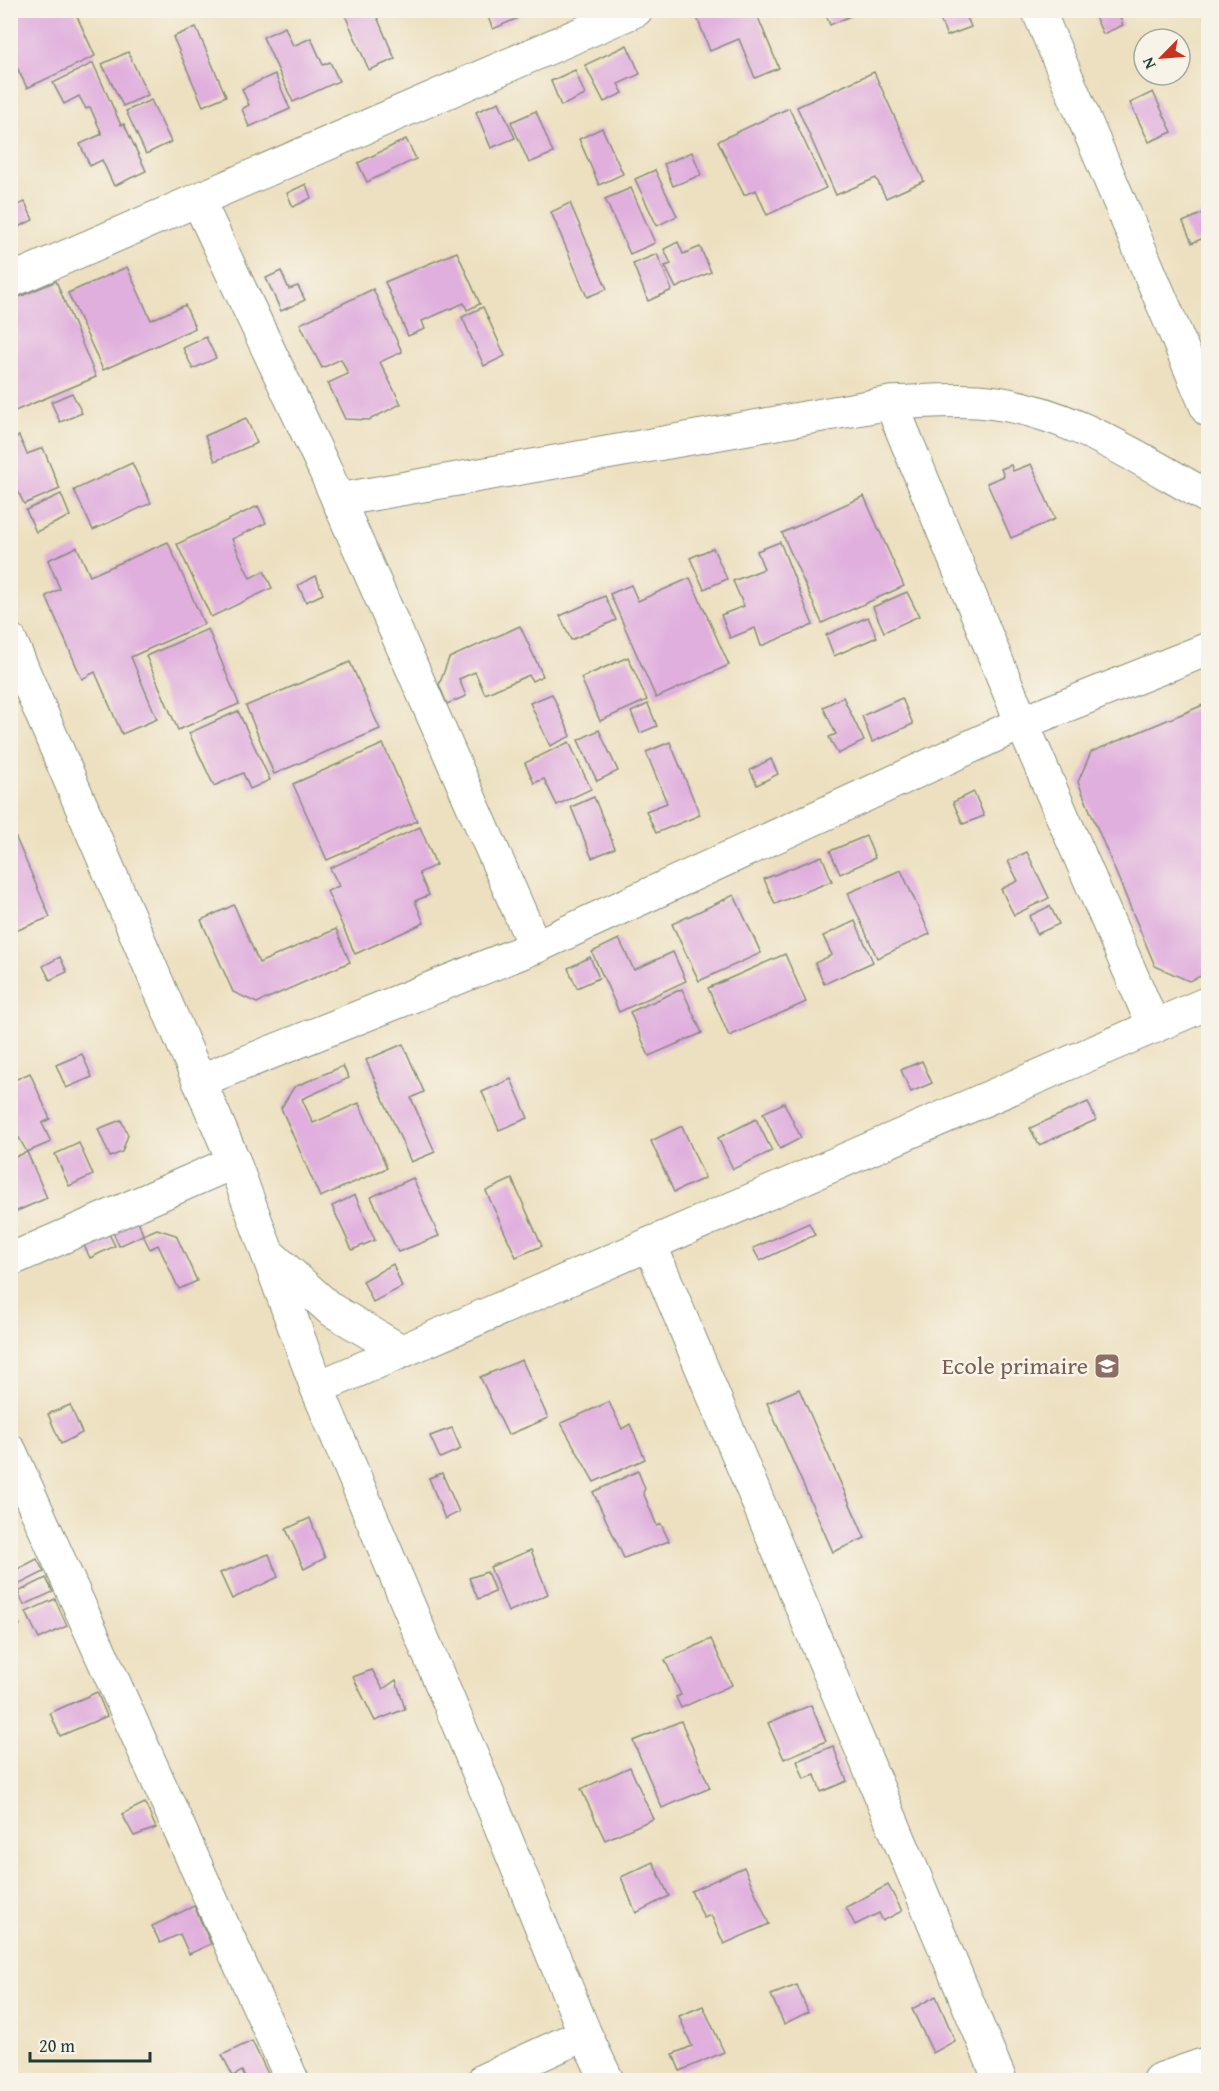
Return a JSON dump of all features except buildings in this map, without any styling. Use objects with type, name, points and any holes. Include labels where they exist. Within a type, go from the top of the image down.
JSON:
[{"type":"street","points":[[10,281],[636,10]]},
{"type":"street","points":[[1038,10],[1209,410]]},
{"type":"street","points":[[198,200],[338,500],[535,947]]},
{"type":"street","points":[[338,500],[891,403],[978,401],[1019,408],[1072,423],[1209,497]]},
{"type":"street","points":[[891,403],[1022,723],[1154,1027]]},
{"type":"street","points":[[10,640],[234,1162],[317,1388],[461,1730],[585,2034],[607,2080]]},
{"type":"street","points":[[199,1081],[535,947],[1022,723],[1209,649]]},
{"type":"street","points":[[317,1388],[1209,1003]]},
{"type":"street","points":[[10,1260],[234,1162]]},
{"type":"street","points":[[650,1244],[1000,2080]]},
{"type":"street","points":[[268,1254],[330,1309],[401,1351]]},
{"type":"street","points":[[10,1451],[292,2080]]},
{"type":"street","points":[[484,2080],[585,2034]]},
{"type":"street","points":[[1159,2080],[1209,2063]]},
{"type":"place","name":"Ecole primaire","points":[[1107,1366]]}]
